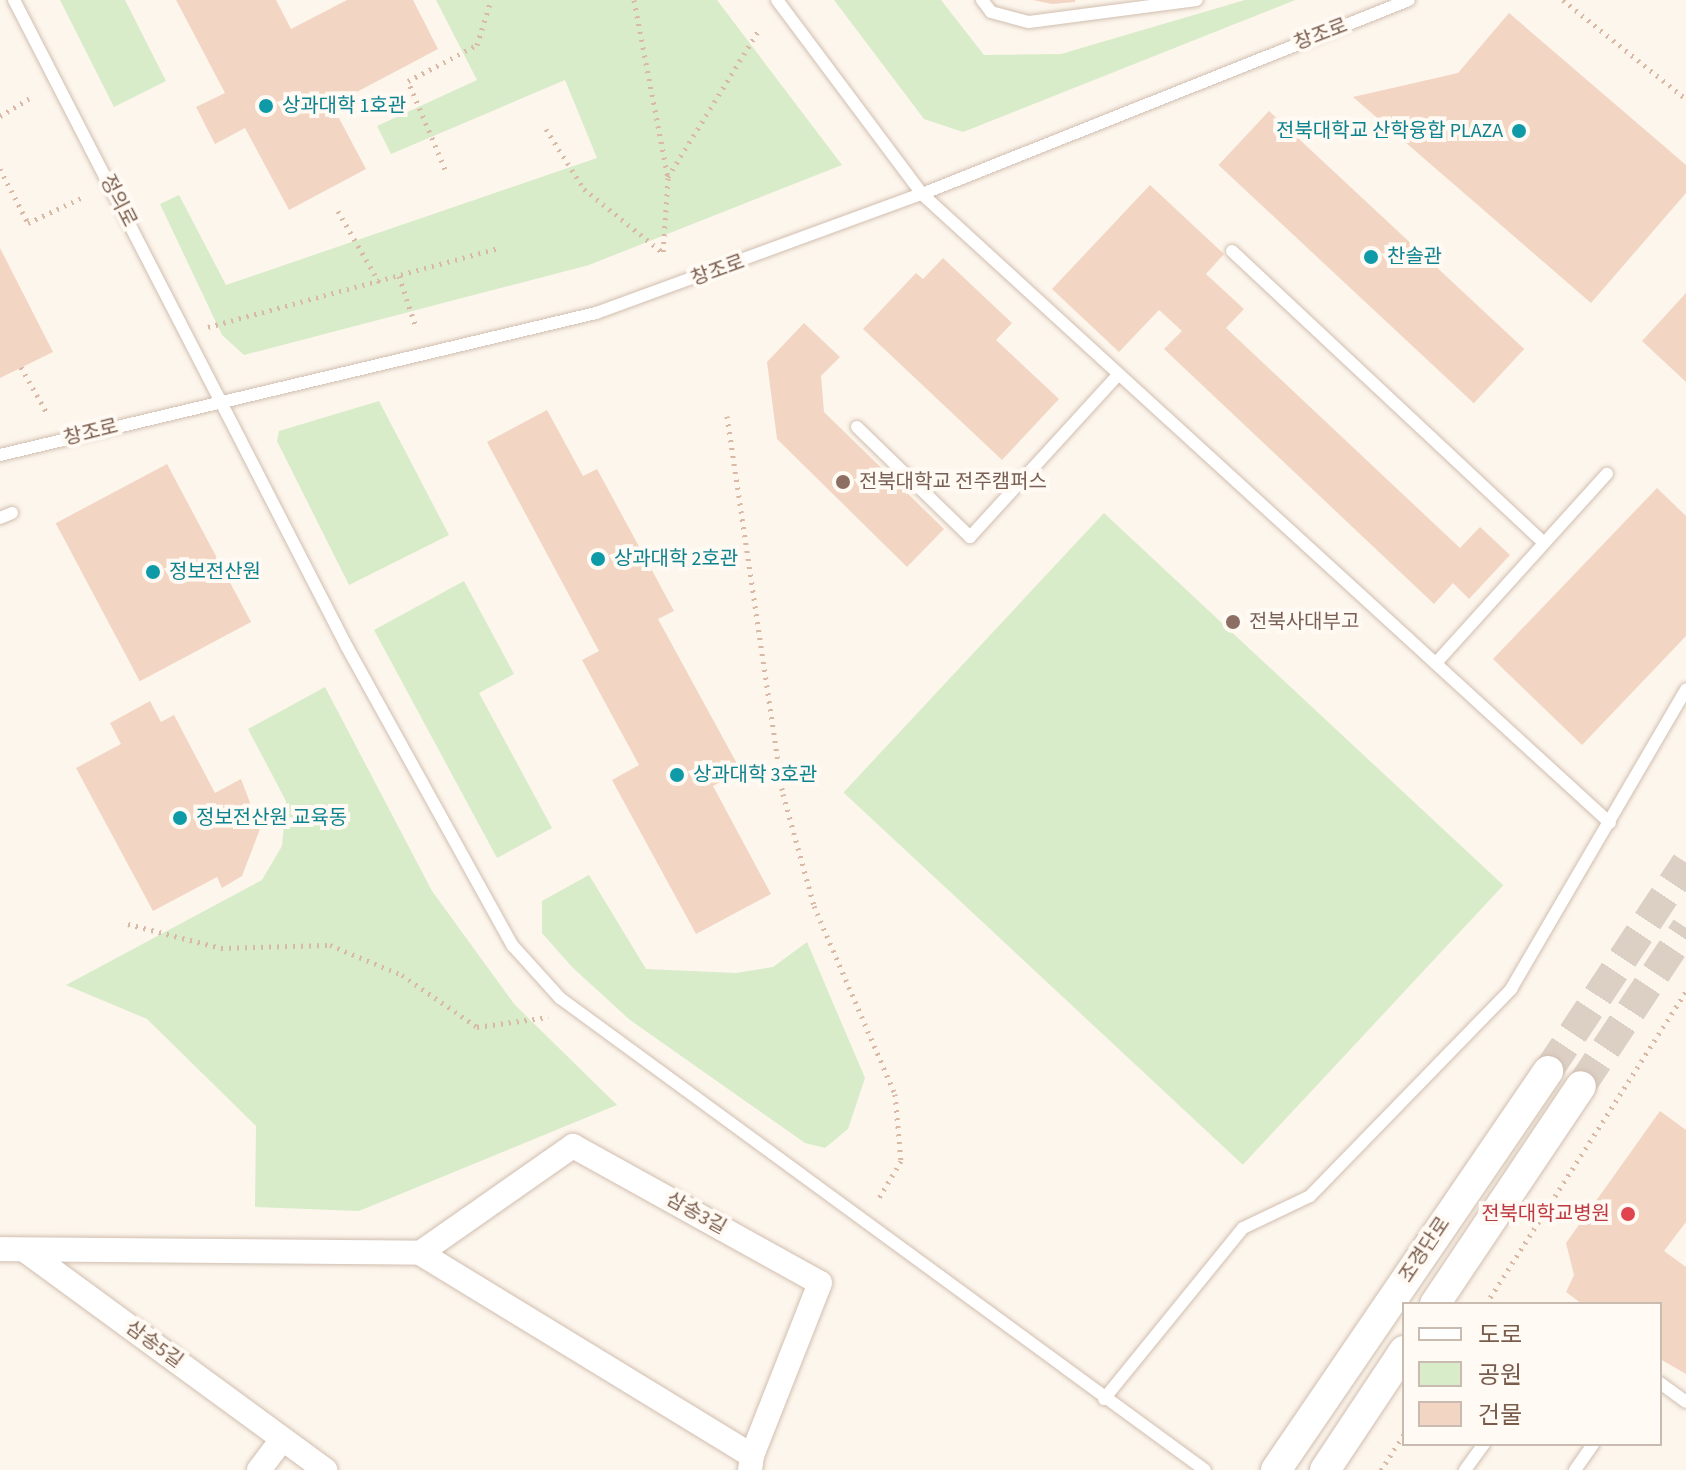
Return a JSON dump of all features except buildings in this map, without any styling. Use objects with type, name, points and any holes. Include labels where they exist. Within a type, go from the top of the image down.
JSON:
[{"type":"street","name":"조경단로","points":[[1276,1470],[1548,1071]]},
{"type":"street","name":"조경단로","points":[[1436,1302],[1581,1086]]},
{"type":"street","name":"삼송3길","points":[[573,1146],[820,1283],[751,1463],[420,1253],[573,1146]]},
{"type":"street","points":[[0,1249],[420,1253]]},
{"type":"street","name":"삼송5길","points":[[26,1251],[325,1470]]},
{"type":"street","points":[[1325,1470],[1402,1354]]},
{"type":"street","points":[[259,1470],[282,1440]]},
{"type":"lane","name":"정의로","points":[[14,0],[483,904],[513,946],[572,1007],[1205,1470]]},
{"type":"lane","points":[[777,0],[922,194],[1610,823]]},
{"type":"lane","points":[[982,0],[991,12],[1029,22],[1197,0]]},
{"type":"lane","name":"창조로","points":[[0,455],[596,313],[922,194],[1409,0]]},
{"type":"lane","points":[[1232,251],[1543,542]]},
{"type":"lane","points":[[857,427],[970,537],[1118,375]]},
{"type":"lane","points":[[1436,663],[1607,474]]},
{"type":"lane","points":[[1104,1399],[1243,1228],[1310,1196],[1511,989],[1686,689]]},
{"type":"lane","points":[[1662,1384],[1686,1402]]},
{"type":"lane","points":[[1465,1470],[1483,1446]]},
{"type":"lane","points":[[1575,1470],[1592,1446]]},
{"type":"path","points":[[445,169],[408,81],[477,45],[491,0]]},
{"type":"path","points":[[546,129],[584,189],[663,253],[668,178],[634,0]]},
{"type":"path","points":[[1563,0],[1686,99]]},
{"type":"path","points":[[668,178],[758,31]]},
{"type":"path","points":[[0,116],[32,97]]},
{"type":"path","points":[[0,169],[28,223],[83,197]]},
{"type":"path","points":[[338,211],[379,282]]},
{"type":"path","points":[[208,327],[498,248]]},
{"type":"path","points":[[399,276],[415,324]]},
{"type":"path","points":[[21,367],[48,415]]},
{"type":"path","points":[[727,416],[783,794],[814,906],[895,1094],[901,1161],[877,1201]]},
{"type":"path","points":[[128,924],[221,948],[330,945],[402,975],[477,1027],[551,1017]]},
{"type":"path","points":[[1487,1302],[1686,991]]},
{"type":"path","points":[[1381,1470],[1402,1437]]},
{"type":"green space","points":[[60,0],[125,0],[166,81],[114,107]]},
{"type":"green space","points":[[436,0],[717,0],[842,165],[589,265],[244,355],[222,335],[160,204],[179,195],[226,285],[597,158],[565,80],[391,154],[377,126],[477,80]]},
{"type":"green space","points":[[834,0],[941,0],[984,55],[1061,54],[1245,0],[1295,0],[963,132],[924,119]]},
{"type":"green space","points":[[379,401],[449,535],[349,585],[277,441],[279,431]]},
{"type":"green space","points":[[1104,513],[1503,885],[1243,1165],[843,792]]},
{"type":"green space","points":[[464,581],[514,674],[479,693],[552,828],[497,858],[374,630]]},
{"type":"green space","points":[[325,687],[432,891],[515,1005],[617,1105],[359,1211],[255,1207],[256,1126],[147,1019],[66,985],[262,880],[282,846],[286,801],[248,729]]},
{"type":"green space","points":[[589,875],[646,969],[736,973],[773,967],[807,942],[865,1078],[848,1129],[825,1148],[805,1143],[630,1020],[572,967],[542,933],[542,901]]},
{"type":"tunnel","points":[[1548,1071],[1686,863]]},
{"type":"tunnel","points":[[1581,1086],[1686,928]]},
{"type":"place","name":"상과대학 1호관","points":[[266,106]]},
{"type":"place","name":"전북대학교 산학융합 PLAZA","points":[[1519,131]]},
{"type":"place","name":"찬솔관","points":[[1371,257]]},
{"type":"place","name":"전북대학교 전주캠퍼스","points":[[843,482]]},
{"type":"place","name":"상과대학 2호관","points":[[598,559]]},
{"type":"place","name":"정보전산원","points":[[153,572]]},
{"type":"place","name":"전북사대부고","points":[[1233,622]]},
{"type":"place","name":"상과대학 3호관","points":[[677,775]]},
{"type":"place","name":"정보전산원 교육동","points":[[180,818]]},
{"type":"place","name":"전북대학교병원","points":[[1628,1214]]}]
